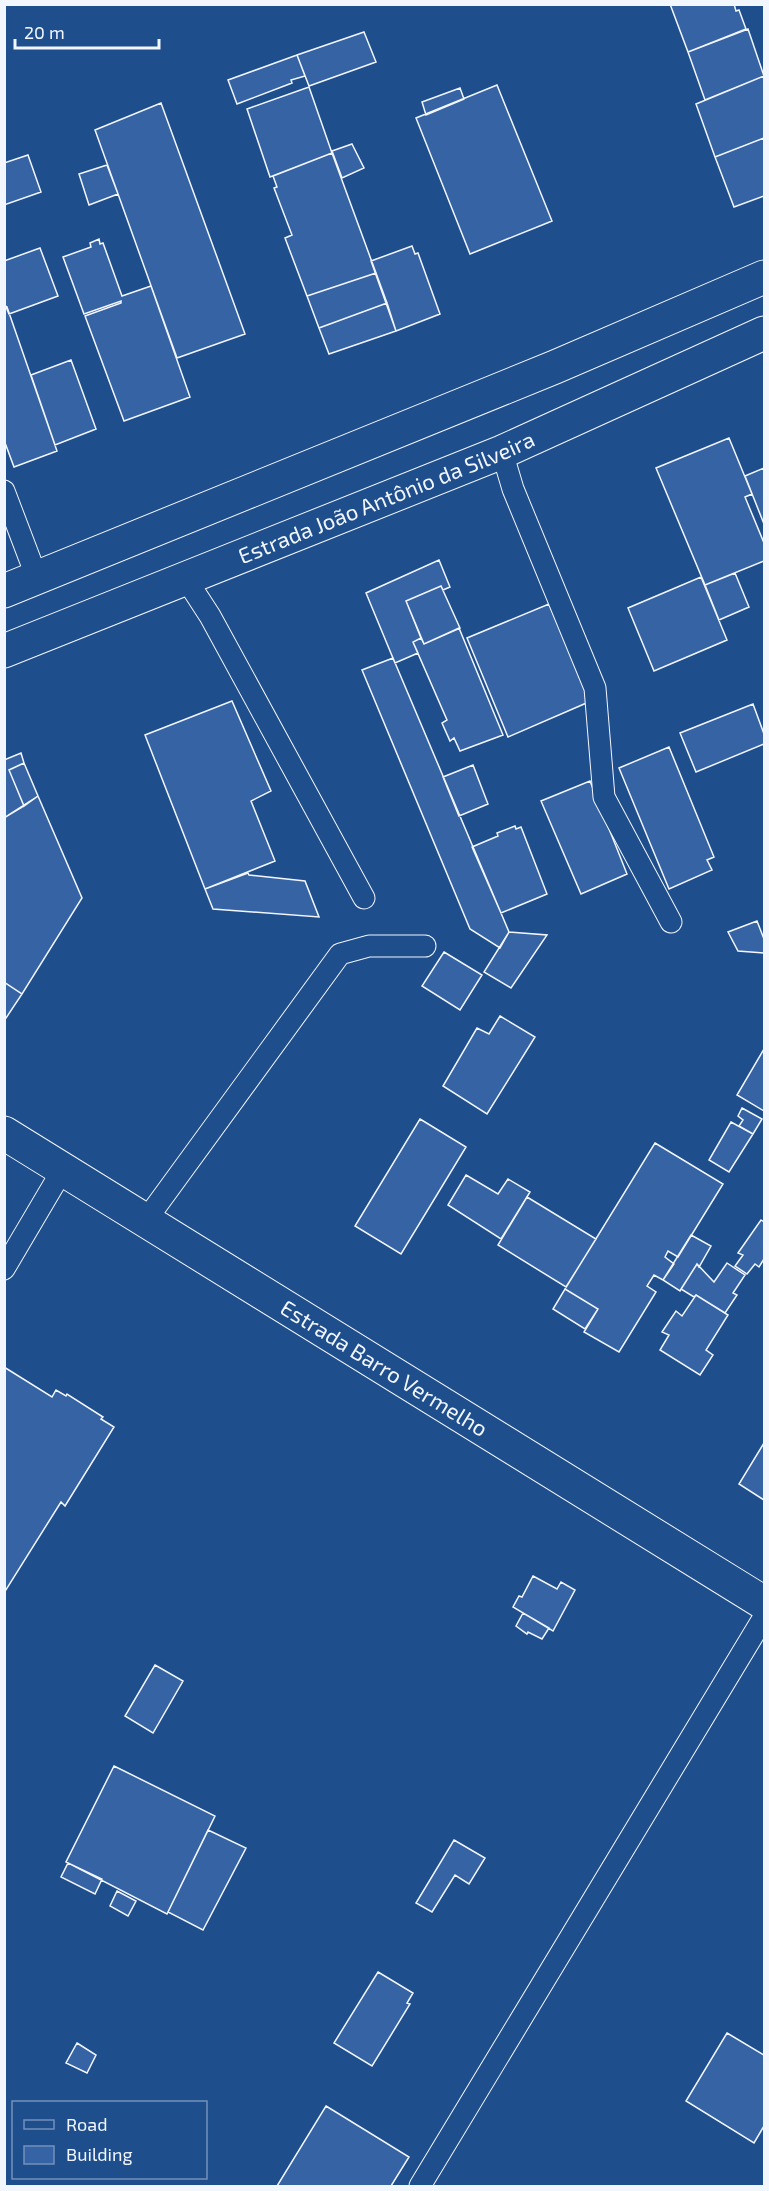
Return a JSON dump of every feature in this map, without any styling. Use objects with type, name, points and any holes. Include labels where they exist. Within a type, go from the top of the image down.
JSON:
[{"type":"main road","points":[[4,591],[555,367],[765,276]]},
{"type":"main road","name":"Estrada João Antônio da Silveira","points":[[4,651],[502,452],[765,333]]},
{"type":"main road","name":"Estrada Barro Vermelho","points":[[4,1133],[765,1603]]},
{"type":"lane","points":[[502,452],[525,518],[595,688],[604,797],[671,922]]},
{"type":"lane","points":[[4,491],[37,578]]},
{"type":"lane","points":[[186,579],[210,616],[364,898]]},
{"type":"lane","points":[[146,1220],[340,954],[369,946],[425,946]]},
{"type":"lane","points":[[4,1269],[63,1169]]},
{"type":"lane","points":[[420,2187],[765,1617]]},
{"type":"building","points":[[670,4],[734,4],[736,11],[739,10],[746,29],[688,52]]},
{"type":"building","points":[[748,29],[764,76],[705,100],[688,52]]},
{"type":"building","points":[[364,32],[376,62],[309,86],[297,55]]},
{"type":"building","points":[[297,55],[305,76],[237,104],[228,80]]},
{"type":"building","points":[[764,76],[764,138],[715,157],[696,104]]},
{"type":"building","points":[[497,85],[552,221],[470,254],[416,118]]},
{"type":"building","points":[[309,87],[332,153],[270,177],[247,109]]},
{"type":"building","points":[[460,88],[464,99],[426,115],[422,102]]},
{"type":"building","points":[[161,103],[245,334],[177,358],[95,130]]},
{"type":"building","points":[[764,138],[764,196],[734,207],[715,157]]},
{"type":"building","points":[[352,144],[364,168],[342,178],[332,151]]},
{"type":"building","points":[[332,153],[376,273],[307,296],[285,238],[292,235],[274,188],[277,187],[273,176]]},
{"type":"building","points":[[28,155],[41,192],[4,205],[4,163]]},
{"type":"building","points":[[107,165],[118,194],[89,205],[79,174]]},
{"type":"building","points":[[99,239],[100,244],[103,243],[122,296],[151,286],[190,397],[124,421],[85,316],[121,303],[121,301],[84,314],[63,257],[91,247],[90,243]]},
{"type":"building","points":[[412,246],[415,254],[418,253],[440,314],[396,331],[371,261]]},
{"type":"building","points":[[40,248],[58,296],[9,314],[4,302],[4,261]]},
{"type":"building","points":[[376,273],[387,303],[319,328],[307,296]]},
{"type":"building","points":[[387,303],[396,331],[329,354],[319,328]]},
{"type":"building","points":[[7,307],[57,451],[14,467],[4,440],[4,308]]},
{"type":"building","points":[[71,360],[96,429],[55,445],[31,375]]},
{"type":"building","points":[[729,438],[752,494],[745,497],[764,543],[764,561],[705,585],[656,468]]},
{"type":"building","points":[[764,468],[764,524],[745,476]]},
{"type":"building","points":[[439,560],[450,587],[443,590],[441,586],[406,601],[421,638],[413,642],[418,653],[395,663],[366,593]]},
{"type":"building","points":[[735,573],[749,607],[719,620],[705,585]]},
{"type":"building","points":[[701,577],[727,640],[654,671],[628,608]]},
{"type":"building","points":[[441,586],[460,628],[424,644],[406,601]]},
{"type":"building","points":[[549,604],[591,701],[508,737],[467,638]]},
{"type":"building","points":[[459,628],[503,735],[460,751],[454,738],[450,741],[442,723],[447,720],[413,642],[421,638],[424,644]]},
{"type":"building","points":[[393,658],[509,932],[500,948],[470,929],[362,670]]},
{"type":"building","points":[[232,701],[271,791],[251,801],[275,861],[205,889],[145,735]]},
{"type":"building","points":[[753,704],[764,734],[764,744],[696,772],[680,733]]},
{"type":"building","points":[[669,747],[714,857],[707,860],[712,870],[669,889],[619,768]]},
{"type":"building","points":[[21,753],[24,763],[9,770],[24,806],[4,818],[4,760]]},
{"type":"building","points":[[24,763],[38,796],[24,806],[9,770]]},
{"type":"building","points":[[473,765],[488,804],[459,816],[443,777]]},
{"type":"building","points":[[590,781],[627,874],[581,894],[541,801]]},
{"type":"building","points":[[38,796],[82,898],[22,994],[4,982],[4,818]]},
{"type":"building","points":[[515,826],[516,829],[521,827],[547,894],[501,913],[472,847]]},
{"type":"building","points":[[248,873],[249,875],[305,881],[319,917],[213,909],[205,889]]},
{"type":"building","points":[[757,921],[764,939],[764,953],[738,951],[728,932]]},
{"type":"building","points":[[509,932],[547,935],[511,988],[484,972]]},
{"type":"building","points":[[444,952],[482,975],[460,1010],[422,986]]},
{"type":"building","points":[[4,982],[22,994],[4,1021]]},
{"type":"building","points":[[500,1016],[535,1037],[487,1114],[443,1086],[477,1028],[489,1034]]},
{"type":"building","points":[[764,1049],[764,1111],[737,1095]]},
{"type":"building","points":[[742,1108],[762,1119],[753,1134],[739,1126],[743,1120],[738,1116]]},
{"type":"building","points":[[420,1119],[466,1147],[401,1254],[355,1226]]},
{"type":"building","points":[[731,1122],[753,1134],[729,1172],[709,1160]]},
{"type":"building","points":[[655,1143],[723,1184],[678,1257],[668,1251],[665,1257],[674,1264],[663,1280],[654,1275],[647,1286],[656,1292],[619,1352],[584,1332],[598,1309],[565,1289]]},
{"type":"building","points":[[466,1175],[498,1194],[508,1179],[530,1192],[501,1239],[448,1205]]},
{"type":"building","points":[[527,1197],[596,1239],[566,1287],[498,1245]]},
{"type":"building","points":[[761,1220],[764,1222],[764,1259],[759,1267],[755,1264],[747,1274],[735,1266],[743,1255],[738,1253]]},
{"type":"building","points":[[691,1235],[711,1246],[699,1267],[697,1264],[680,1291],[663,1280]]},
{"type":"building","points":[[727,1263],[745,1275],[733,1293],[737,1295],[725,1313],[696,1295],[694,1297],[681,1289],[697,1264],[714,1282]]},
{"type":"building","points":[[565,1289],[598,1309],[585,1329],[553,1309]]},
{"type":"building","points":[[696,1295],[728,1315],[706,1350],[713,1355],[700,1375],[660,1350],[669,1335],[662,1332],[676,1311],[682,1316]]},
{"type":"building","points":[[4,1367],[52,1397],[56,1390],[66,1396],[67,1394],[103,1417],[101,1419],[114,1427],[65,1506],[61,1502],[4,1593]]},
{"type":"building","points":[[764,1443],[764,1500],[739,1484]]},
{"type":"building","points":[[533,1576],[557,1589],[561,1582],[575,1590],[553,1631],[513,1607],[519,1596],[522,1597]]},
{"type":"building","points":[[523,1613],[549,1628],[542,1639],[528,1632],[527,1634],[516,1626]]},
{"type":"building","points":[[155,1665],[183,1681],[153,1733],[125,1716]]},
{"type":"building","points":[[114,1766],[215,1816],[167,1914],[66,1862]]},
{"type":"building","points":[[208,1830],[246,1848],[203,1930],[168,1912]]},
{"type":"building","points":[[454,1840],[485,1858],[469,1884],[455,1875],[432,1912],[416,1903]]},
{"type":"building","points":[[68,1863],[102,1879],[95,1894],[61,1877]]},
{"type":"building","points":[[117,1891],[136,1901],[128,1916],[110,1906]]},
{"type":"building","points":[[378,1972],[413,1993],[407,2003],[410,2004],[372,2066],[334,2043]]},
{"type":"building","points":[[727,2033],[764,2055],[764,2126],[754,2143],[686,2101]]},
{"type":"building","points":[[77,2043],[96,2055],[87,2073],[66,2063]]},
{"type":"building","points":[[326,2106],[409,2157],[391,2186],[277,2186]]}]
